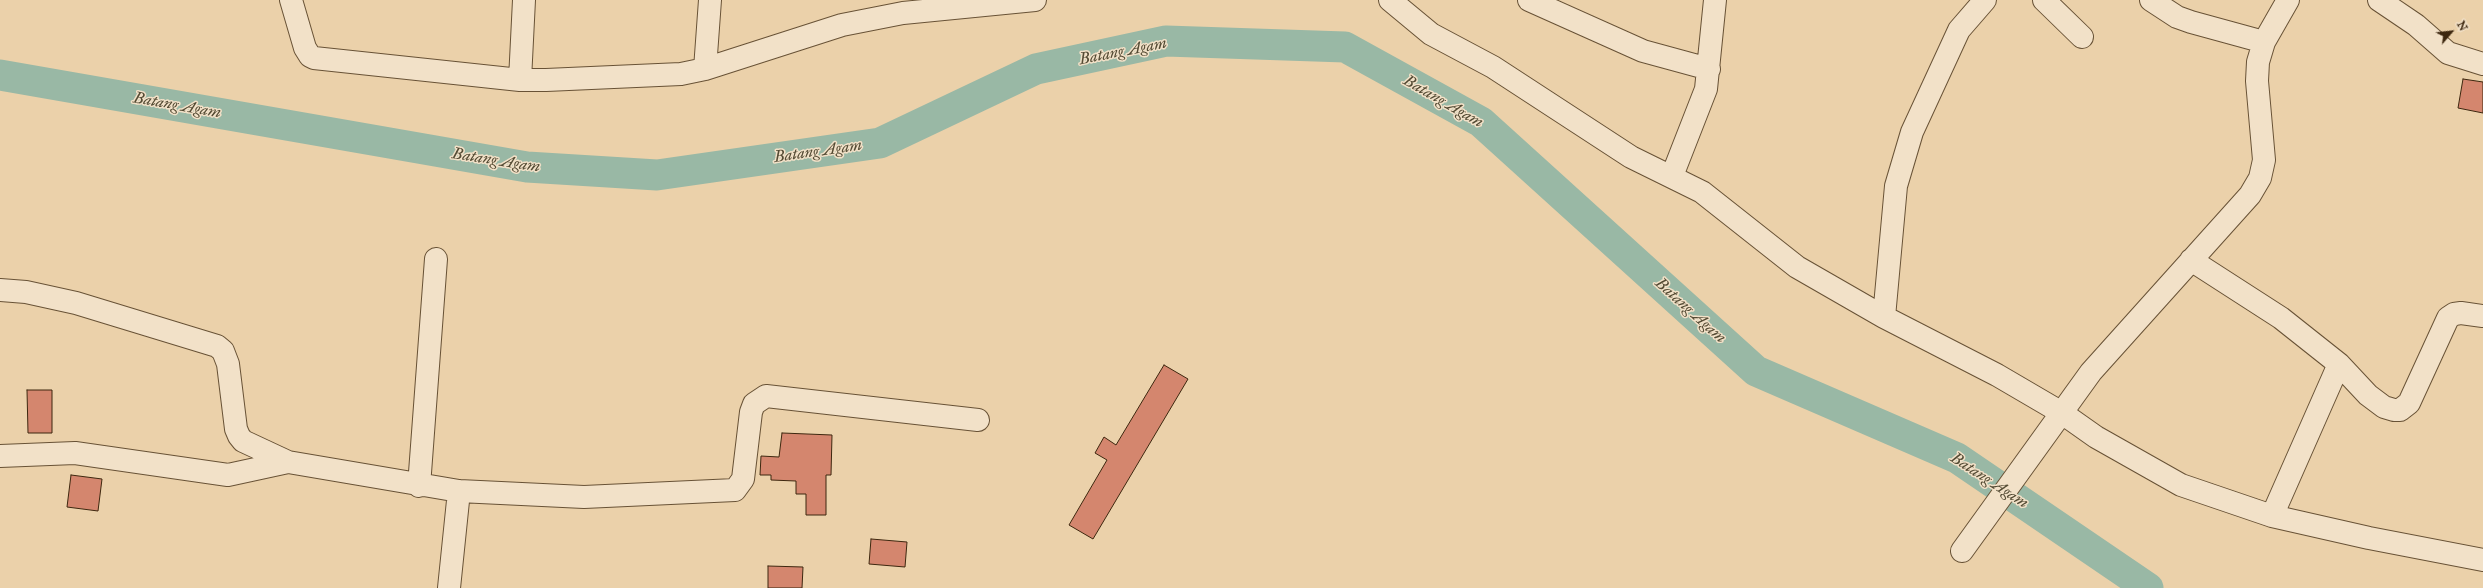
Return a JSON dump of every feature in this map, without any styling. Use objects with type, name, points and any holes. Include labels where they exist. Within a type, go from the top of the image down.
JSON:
[{"type":"street","points":[[291,0],[302,40],[310,56],[314,58],[520,80],[675,74],[706,54],[842,25],[904,7],[1035,0]]},
{"type":"street","points":[[520,80],[524,0]]},
{"type":"street","points":[[706,54],[710,0]]},
{"type":"street","points":[[1390,0],[1431,34],[1493,67],[1631,157],[1678,164],[1702,192],[1797,267],[1884,317],[1997,375],[2068,403],[2096,437],[2181,486],[2272,516],[2369,538],[2483,560]]},
{"type":"street","points":[[1529,0],[1565,8],[1643,51],[1709,68]]},
{"type":"street","points":[[1678,164],[1699,111],[1709,68],[1715,0]]},
{"type":"street","points":[[2044,0],[2082,37]]},
{"type":"street","points":[[2152,0],[2177,17],[2264,42]]},
{"type":"street","points":[[1962,551],[2091,372],[2250,195],[2260,178],[2264,160],[2264,144],[2257,81],[2258,62],[2264,42],[2288,0]]},
{"type":"street","points":[[2379,0],[2416,25],[2448,53],[2483,64]]},
{"type":"street","points":[[1884,317],[1896,186],[1912,132],[1959,30],[1983,1]]},
{"type":"street","points":[[420,486],[436,259]]},
{"type":"street","points":[[2191,260],[2281,318],[2339,364],[2368,395],[2384,407],[2400,410],[2409,403],[2448,318],[2454,314],[2461,313],[2483,316]]},
{"type":"street","points":[[0,290],[26,292],[76,303],[217,346],[223,351],[228,364],[236,429],[239,436],[243,440],[288,462],[420,486],[459,491],[584,497],[735,490],[743,479],[751,412],[754,404],[766,396],[978,420]]},
{"type":"street","points":[[2272,516],[2339,364]]},
{"type":"street","points":[[0,456],[75,453],[228,475],[288,462]]},
{"type":"street","points":[[449,588],[459,491]]},
{"type":"building","points":[[2463,79],[2483,82],[2483,113],[2458,108]]},
{"type":"building","points":[[1164,365],[1188,379],[1093,539],[1069,525],[1107,460],[1095,453],[1104,437],[1116,445]]},
{"type":"building","points":[[27,390],[52,390],[52,433],[28,433]]},
{"type":"building","points":[[782,433],[832,435],[831,475],[826,475],[826,515],[806,515],[806,494],[796,494],[796,481],[771,480],[771,475],[760,475],[761,456],[779,457]]},
{"type":"building","points":[[71,475],[102,479],[98,511],[67,507]]},
{"type":"building","points":[[871,539],[907,542],[905,567],[869,564]]},
{"type":"building","points":[[768,566],[803,567],[802,588],[768,588]]},
{"type":"waterway","name":"Batang Agam","points":[[0,75],[527,167],[657,175],[880,143],[1036,69],[1166,41],[1345,47],[1481,122],[1756,371],[1957,458],[2148,588]]}]
